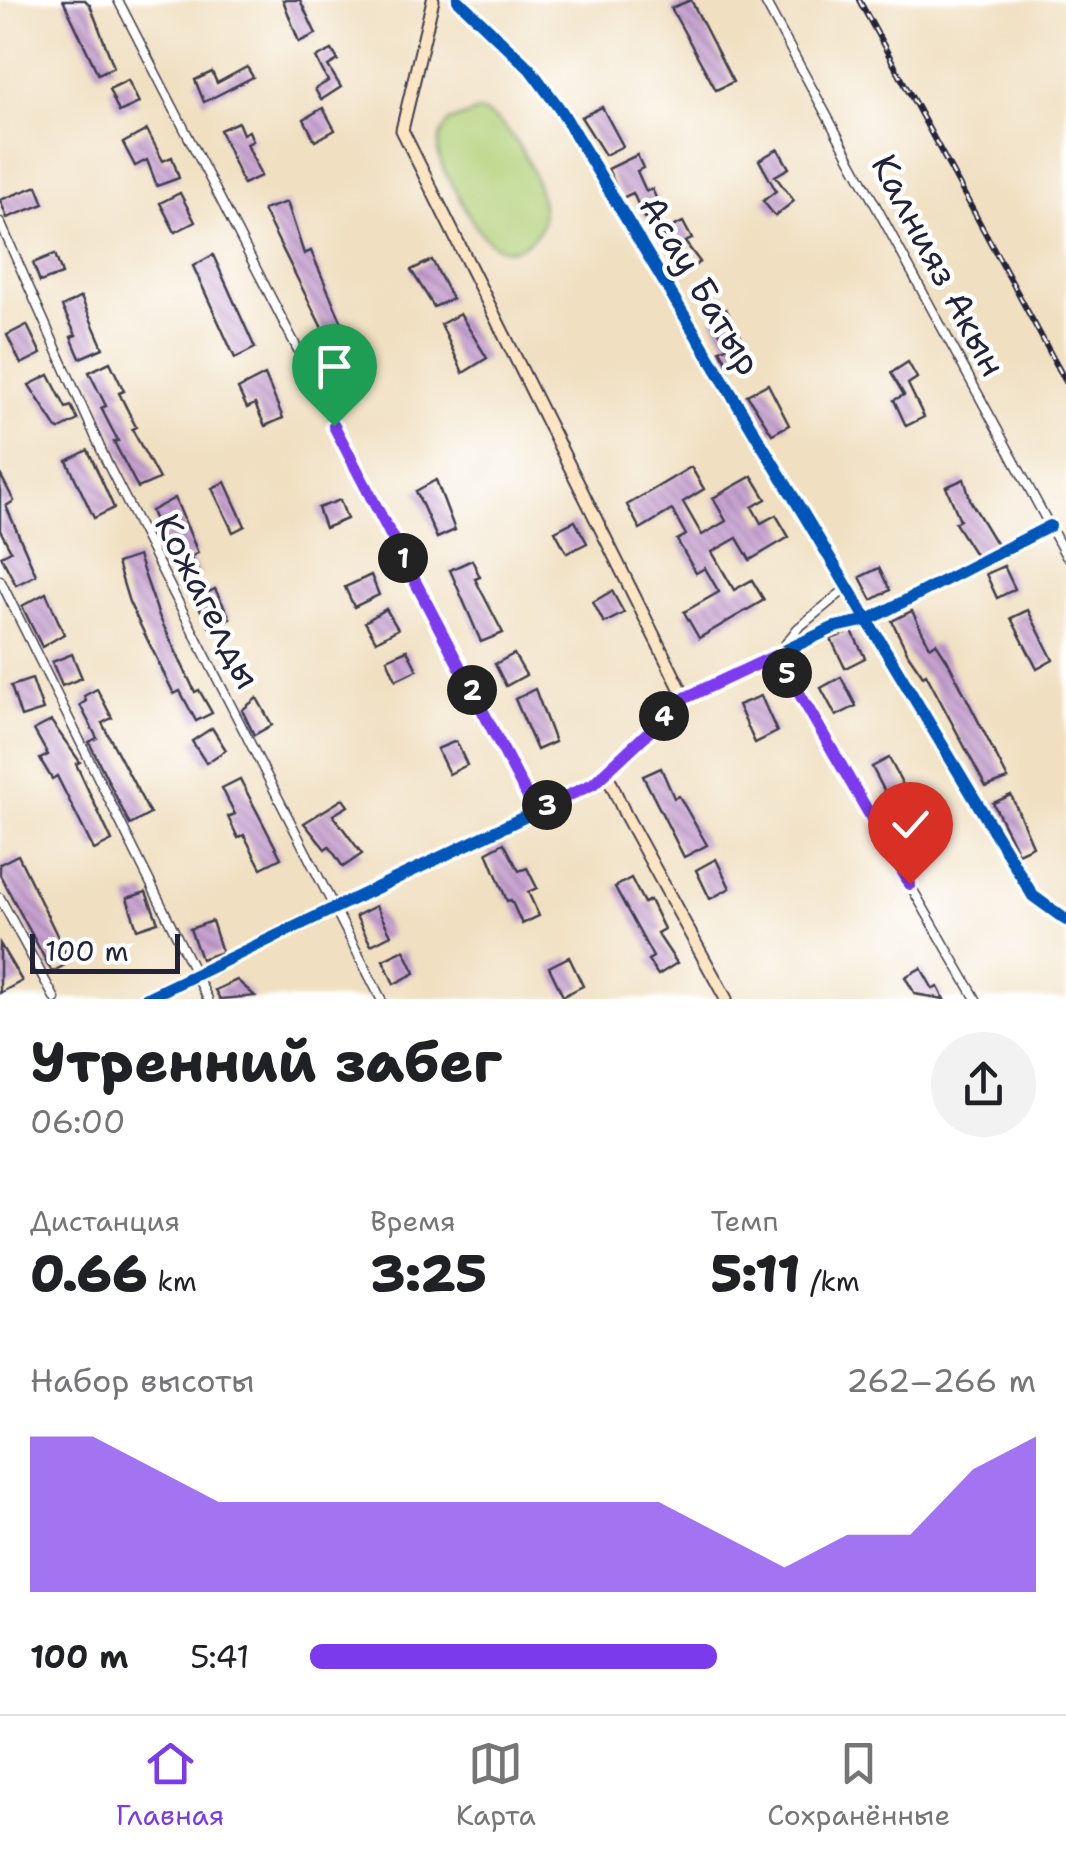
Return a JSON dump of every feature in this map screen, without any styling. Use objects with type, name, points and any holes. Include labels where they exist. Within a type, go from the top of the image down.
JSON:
[{"type":"street","points":[[118,0],[535,811]]},
{"type":"street","points":[[433,0],[402,130],[685,698]]},
{"type":"street","name":"Асау Батыр","points":[[458,0],[530,68],[562,112],[1033,896],[1066,920]]},
{"type":"street","name":"Калнияз Акын","points":[[764,0],[1066,556]]},
{"type":"street","name":"Кожагелды","points":[[0,222],[107,463],[381,999]]},
{"type":"street","points":[[146,999],[593,784],[685,698],[835,627],[868,620],[1050,526]]},
{"type":"street","points":[[0,580],[208,999]]},
{"type":"street","points":[[777,655],[798,628],[848,587]]},
{"type":"street","points":[[777,655],[976,999]]},
{"type":"street","points":[[606,772],[624,814],[726,999]]},
{"type":"street","points":[[0,898],[55,999]]},
{"type":"green space","points":[[478,111],[491,116],[517,143],[528,161],[541,200],[539,231],[525,244],[512,249],[489,242],[480,231],[439,156],[442,131],[449,122]]},
{"type":"building","points":[[63,0],[85,0],[90,5],[114,67],[98,74]]},
{"type":"building","points":[[283,0],[300,0],[316,34],[299,42]]},
{"type":"building","points":[[691,0],[733,82],[716,90],[671,8]]},
{"type":"building","points":[[332,50],[338,60],[328,66],[341,87],[321,100],[315,89],[328,81],[316,58]]},
{"type":"building","points":[[247,67],[253,77],[204,102],[195,80],[212,72],[217,83]]},
{"type":"building","points":[[128,80],[139,103],[119,112],[109,89]]},
{"type":"building","points":[[602,107],[623,146],[605,155],[581,117]]},
{"type":"building","points":[[323,108],[335,130],[315,141],[304,119]]},
{"type":"building","points":[[238,122],[243,134],[249,131],[253,141],[247,144],[261,176],[243,184],[220,130]]},
{"type":"building","points":[[147,130],[163,161],[172,157],[179,178],[157,186],[147,160],[135,166],[123,143]]},
{"type":"building","points":[[778,149],[789,168],[775,176],[794,201],[775,216],[763,201],[776,191],[759,160]]},
{"type":"building","points":[[637,155],[643,168],[637,171],[646,191],[652,189],[662,211],[644,218],[633,193],[622,198],[608,169]]},
{"type":"building","points":[[37,186],[44,204],[7,218],[0,200]]},
{"type":"building","points":[[180,193],[195,222],[175,232],[160,203]]},
{"type":"building","points":[[287,202],[304,254],[311,251],[345,330],[327,338],[263,210]]},
{"type":"building","points":[[683,222],[692,239],[685,242],[700,262],[680,276],[668,260],[674,257],[662,232]]},
{"type":"building","points":[[55,254],[62,274],[40,282],[33,263]]},
{"type":"building","points":[[213,255],[255,348],[235,358],[193,266]]},
{"type":"building","points":[[432,260],[452,299],[434,307],[411,270]]},
{"type":"building","points":[[81,297],[103,348],[80,358],[71,337],[76,335],[62,307]]},
{"type":"building","points":[[726,309],[751,354],[730,367],[720,350],[728,346],[711,318]]},
{"type":"building","points":[[460,314],[487,358],[463,373],[441,324]]},
{"type":"building","points":[[27,325],[41,354],[21,364],[7,335]]},
{"type":"building","points":[[110,362],[124,391],[119,393],[136,427],[132,429],[159,479],[138,488],[114,442],[118,441],[101,408],[106,406],[89,372]]},
{"type":"building","points":[[908,362],[917,378],[908,384],[924,417],[906,426],[894,400],[904,395],[891,373]]},
{"type":"building","points":[[49,375],[66,408],[71,406],[78,420],[58,430],[29,385]]},
{"type":"building","points":[[265,375],[283,418],[265,426],[255,404],[247,408],[238,389]]},
{"type":"building","points":[[768,384],[789,425],[772,434],[747,395]]},
{"type":"building","points":[[88,450],[114,508],[94,518],[67,461]]},
{"type":"building","points":[[691,467],[704,489],[683,502],[702,535],[726,521],[713,498],[752,476],[766,499],[752,507],[761,523],[776,515],[789,537],[750,560],[737,538],[712,552],[734,590],[752,580],[764,600],[699,638],[684,612],[719,592],[705,568],[696,573],[677,540],[686,535],[672,510],[640,529],[627,505]]},
{"type":"building","points":[[0,474],[14,501],[6,506],[36,575],[16,585],[1,556],[11,551],[0,530]]},
{"type":"building","points":[[964,479],[971,502],[997,545],[976,556],[955,523],[960,520],[946,487]]},
{"type":"building","points":[[436,480],[455,530],[437,538],[416,491]]},
{"type":"building","points":[[225,482],[245,526],[233,532],[212,488]]},
{"type":"building","points":[[175,498],[198,553],[190,557],[200,576],[186,584],[172,564],[151,511]]},
{"type":"building","points":[[340,500],[347,519],[325,528],[318,508]]},
{"type":"building","points":[[575,521],[587,543],[567,553],[555,531]]},
{"type":"building","points":[[138,556],[159,616],[195,692],[199,690],[212,713],[196,721],[180,691],[174,694],[129,602],[117,563]]},
{"type":"building","points":[[472,560],[480,577],[475,579],[503,633],[481,642],[450,570]]},
{"type":"building","points":[[1004,566],[1015,589],[997,598],[986,574]]},
{"type":"building","points":[[879,568],[890,590],[872,600],[860,577]]},
{"type":"building","points":[[371,575],[379,595],[354,607],[345,587]]},
{"type":"building","points":[[215,589],[230,618],[210,628],[195,599]]},
{"type":"building","points":[[612,591],[624,613],[604,623],[593,602]]},
{"type":"building","points":[[46,593],[64,634],[42,647],[22,606]]},
{"type":"building","points":[[386,609],[398,629],[376,641],[365,622]]},
{"type":"building","points":[[1028,610],[1053,660],[1037,669],[1011,618]]},
{"type":"building","points":[[912,611],[930,647],[936,643],[947,660],[1008,779],[986,787],[926,674],[923,676],[908,654],[892,621]]},
{"type":"building","points":[[852,631],[865,658],[845,668],[831,639]]},
{"type":"building","points":[[407,650],[417,670],[396,680],[387,659]]},
{"type":"building","points":[[72,654],[82,678],[62,686],[52,662]]},
{"type":"building","points":[[514,654],[526,675],[506,686],[495,664]]},
{"type":"building","points":[[841,677],[856,706],[836,716],[821,688]]},
{"type":"building","points":[[32,679],[43,710],[21,717],[11,686]]},
{"type":"building","points":[[97,689],[112,718],[102,723],[150,814],[130,825],[89,742],[97,738],[80,705],[86,701],[84,696]]},
{"type":"building","points":[[535,689],[555,742],[537,750],[515,699]]},
{"type":"building","points":[[761,696],[777,732],[755,743],[738,705]]},
{"type":"building","points":[[257,698],[272,725],[254,735],[242,710]]},
{"type":"building","points":[[51,721],[80,762],[76,764],[112,841],[94,850],[57,776],[52,779],[40,759],[48,755],[34,730]]},
{"type":"building","points":[[212,728],[226,750],[206,763],[192,741]]},
{"type":"building","points":[[456,741],[467,765],[449,774],[437,749]]},
{"type":"building","points":[[889,758],[913,804],[896,813],[872,767]]},
{"type":"building","points":[[661,768],[674,798],[679,796],[707,845],[684,857],[643,776]]},
{"type":"building","points":[[240,779],[281,858],[261,868],[244,835],[238,838],[228,817],[235,814],[222,788]]},
{"type":"building","points":[[1011,795],[1033,846],[1018,853],[993,803]]},
{"type":"building","points":[[343,799],[348,806],[333,815],[362,854],[343,867],[329,846],[325,849],[304,823]]},
{"type":"building","points":[[927,812],[939,833],[918,844],[907,824]]},
{"type":"building","points":[[504,843],[519,871],[527,868],[537,888],[528,892],[539,916],[522,924],[511,900],[507,901],[487,852]]},
{"type":"building","points":[[18,855],[70,962],[52,972],[0,875],[0,864]]},
{"type":"building","points":[[716,859],[730,888],[710,899],[696,870]]},
{"type":"building","points":[[631,878],[644,903],[650,900],[664,929],[657,933],[677,963],[658,975],[648,960],[653,957],[615,887]]},
{"type":"building","points":[[146,892],[158,922],[137,929],[127,898]]},
{"type":"building","points":[[376,906],[391,935],[371,945],[356,916]]},
{"type":"building","points":[[212,921],[222,952],[201,959],[190,929]]},
{"type":"building","points":[[0,944],[22,981],[0,993]]},
{"type":"building","points":[[404,950],[415,973],[394,984],[383,960]]},
{"type":"building","points":[[569,957],[583,986],[563,996],[549,967]]},
{"type":"building","points":[[921,968],[944,999],[915,994],[905,977]]},
{"type":"building","points":[[237,980],[255,996],[220,999],[215,990]]},
{"type":"railway","points":[[859,0],[1066,382]]},
{"type":"cycle path","points":[[458,0],[530,69],[562,112],[1033,896],[1066,920]]},
{"type":"cycle path","points":[[145,999],[593,784],[685,698],[835,627],[868,620],[1050,526]]},
{"type":"route","points":[[334,426],[535,811],[593,784],[680,701],[777,655],[910,884]]}]
